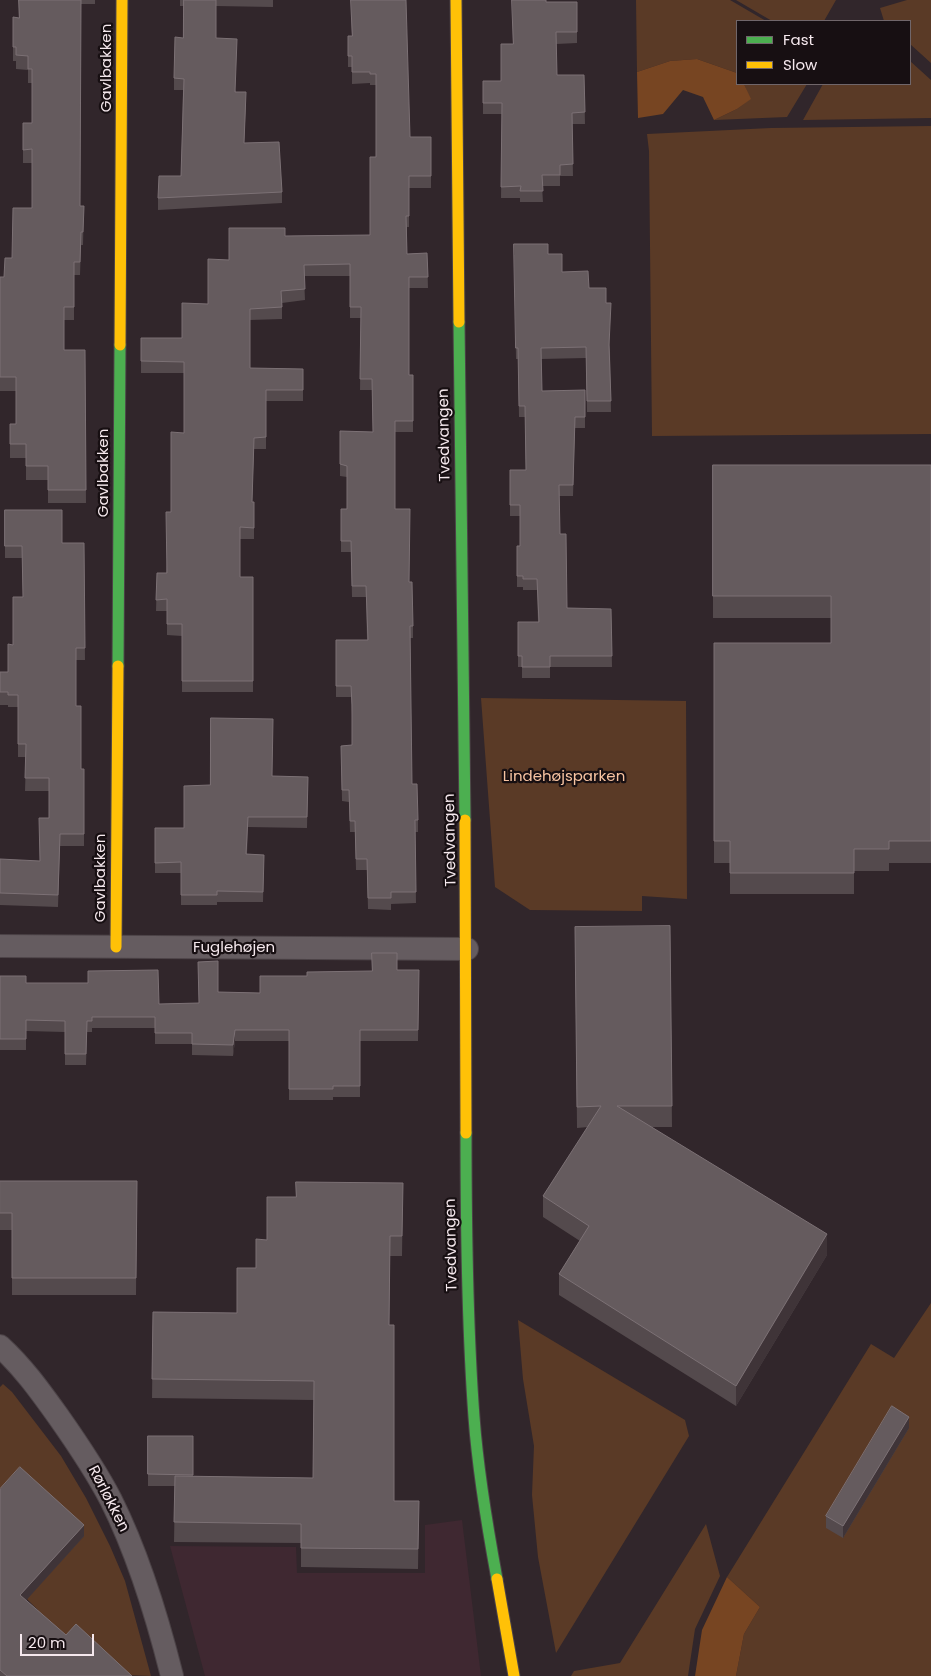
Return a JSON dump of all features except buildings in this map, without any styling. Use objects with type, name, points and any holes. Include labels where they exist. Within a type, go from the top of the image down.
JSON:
[{"type":"street","name":"Gavlbakken","points":[[116,947],[122,0]]},
{"type":"street","name":"Tvedvangen","points":[[456,0],[467,949],[465,1153],[468,1293],[474,1421],[486,1510],[514,1676]]},
{"type":"street","name":"Fuglehøjen","points":[[0,946],[467,949]]},
{"type":"street","name":"Rørløkken","points":[[0,1346],[19,1363],[51,1406],[78,1444],[111,1500],[135,1554],[156,1612],[172,1676]]},
{"type":"shaded area","points":[[697,59],[736,73],[736,85],[744,85],[751,99],[737,109],[714,120],[703,97],[683,90],[663,114],[638,118],[637,72],[670,61]]},
{"type":"shaded area","points":[[462,1520],[481,1676],[205,1676],[170,1546],[296,1547],[297,1573],[425,1573],[425,1525]]},
{"type":"shaded area","points":[[727,1577],[760,1607],[744,1634],[736,1676],[695,1676],[702,1630]]},
{"type":"green space","points":[[636,0],[730,0],[764,20],[736,20],[736,73],[697,59],[670,61],[637,72]]},
{"type":"green space","points":[[736,0],[836,0],[825,20],[770,20]]},
{"type":"green space","points":[[907,0],[931,0],[931,63],[911,45],[911,20],[884,20],[880,8]]},
{"type":"green space","points":[[911,62],[931,80],[931,118],[803,120],[822,85],[911,85]]},
{"type":"green space","points":[[744,85],[806,85],[787,117],[714,120],[737,109],[750,99]]},
{"type":"green space","points":[[931,126],[931,434],[652,436],[649,151],[647,134],[771,128]]},
{"type":"green space","name":"Lindehøjsparken","points":[[481,698],[686,701],[687,899],[642,896],[642,911],[530,910],[495,887]]},
{"type":"green space","points":[[931,1303],[931,1676],[736,1676],[744,1634],[760,1607],[727,1577],[871,1344],[894,1358]]},
{"type":"green space","points":[[518,1320],[685,1420],[689,1436],[556,1653],[538,1557],[532,1495],[534,1446],[523,1379]]},
{"type":"green space","points":[[3,1384],[12,1392],[61,1456],[86,1498],[125,1581],[151,1676],[42,1672],[32,1617],[38,1610],[27,1599],[84,1536],[0,1500],[0,1387]]},
{"type":"green space","points":[[706,1524],[720,1576],[695,1629],[688,1676],[571,1676],[574,1671],[620,1663]]},
{"type":"traffic: fast","points":[[459,322],[465,820]]},
{"type":"traffic: fast","points":[[118,666],[120,345]]},
{"type":"traffic: fast","points":[[466,1133],[467,1275],[474,1417],[483,1498],[497,1579]]},
{"type":"traffic: slow","points":[[120,345],[122,0]]},
{"type":"traffic: slow","points":[[456,0],[459,322]]},
{"type":"traffic: slow","points":[[116,947],[118,666]]},
{"type":"traffic: slow","points":[[465,820],[466,1133]]},
{"type":"traffic: slow","points":[[497,1579],[514,1676]]}]
